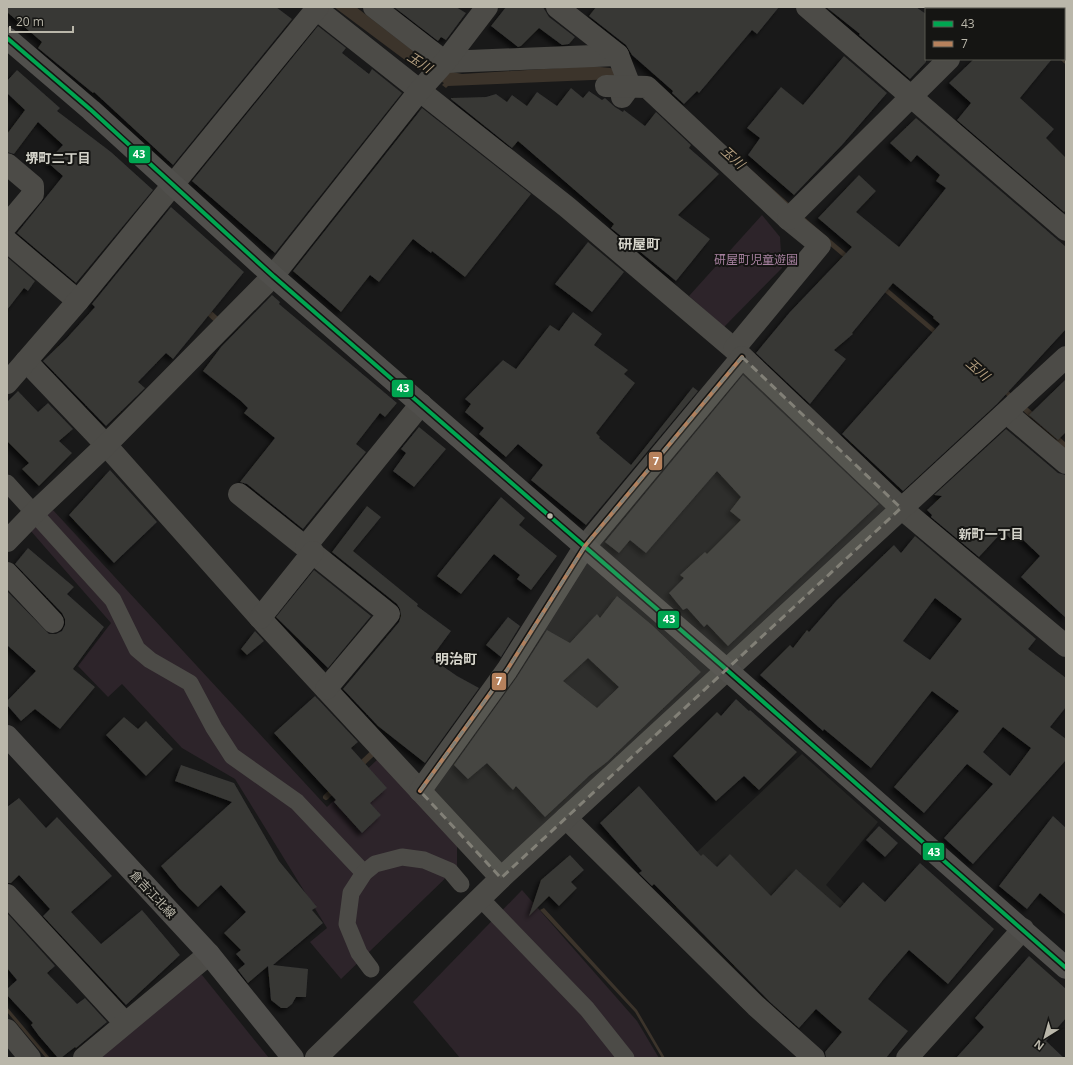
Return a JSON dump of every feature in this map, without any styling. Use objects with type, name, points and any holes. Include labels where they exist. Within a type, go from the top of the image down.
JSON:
[{"type":"main road","points":[[7,38],[91,110],[273,276],[727,670],[1066,968]]},
{"type":"main road","name":"倉吉江北線","points":[[7,736],[209,954],[292,1058]]},
{"type":"street","points":[[374,7],[445,62],[618,56]]},
{"type":"street","points":[[7,541],[34,512],[106,445],[273,276],[420,90],[445,62],[487,7]]},
{"type":"street","points":[[420,791],[507,670],[584,546],[738,353],[820,245],[788,219],[646,87],[619,90],[618,56],[557,7]]},
{"type":"street","points":[[807,7],[1066,230]]},
{"type":"street","points":[[7,383],[78,301],[316,8],[567,207],[738,353],[901,508],[1066,646]]},
{"type":"street","points":[[788,219],[948,60]]},
{"type":"street","points":[[7,164],[33,186],[33,194],[7,225]]},
{"type":"street","points":[[7,241],[78,301]]},
{"type":"street","points":[[316,1058],[501,878],[1066,357]]},
{"type":"street","points":[[26,362],[106,445],[260,618],[501,878]]},
{"type":"street","points":[[260,618],[309,549],[421,404]]},
{"type":"street","points":[[1007,413],[1066,463]]},
{"type":"street","points":[[7,483],[113,600],[137,649],[150,660],[190,683],[214,728],[232,756],[298,802],[364,873]]},
{"type":"street","points":[[239,494],[389,614],[326,689]]},
{"type":"street","points":[[7,573],[53,622]]},
{"type":"street","points":[[566,818],[756,1006],[814,1058]]},
{"type":"street","points":[[371,969],[359,954],[347,924],[351,893],[364,873],[375,864],[402,857],[424,860],[450,871],[461,884]]},
{"type":"street","points":[[7,895],[125,1023]]},
{"type":"street","points":[[481,899],[586,1010],[626,1058]]},
{"type":"street","points":[[907,1058],[1022,929]]},
{"type":"street","points":[[84,1058],[209,954]]},
{"type":"street","points":[[7,1030],[30,1058]]},
{"type":"highlighted area","points":[[742,357],[901,508],[501,878],[420,791],[507,670],[585,546]]},
{"type":"shaded area","points":[[802,754],[878,822],[826,885],[862,920],[781,1016],[668,903],[693,877],[683,865]]},
{"type":"green space","name":"研屋町児童遊園","points":[[762,215],[780,237],[782,268],[724,327],[689,296]]},
{"type":"green space","points":[[53,510],[327,807],[379,758],[457,846],[457,867],[341,979],[310,942],[327,928],[235,779],[182,748],[122,684],[108,697],[78,666],[111,623],[30,530]]},
{"type":"green space","points":[[522,890],[637,1021],[659,1058],[460,1058],[413,1002]]},
{"type":"green space","points":[[202,975],[269,1058],[99,1058],[198,976]]},
{"type":"water","name":"玉川","points":[[334,7],[356,7],[430,64],[443,70],[462,74],[591,66],[610,68],[651,80],[811,223],[1035,414],[1066,443],[1066,451],[1005,394],[822,239],[717,144],[616,79],[448,86],[446,88],[442,85],[444,83],[413,66]]},
{"type":"water","points":[[544,908],[637,1010],[665,1058],[662,1058],[635,1012],[540,910]]},
{"type":"water","points":[[7,1007],[50,1058],[46,1058],[7,1012]]},
{"type":"building","points":[[7,7],[276,7],[292,19],[173,165],[94,92],[93,93],[38,48],[42,42],[7,12]]},
{"type":"building","points":[[394,7],[456,7],[466,13],[446,40],[441,37],[438,41]]},
{"type":"building","points":[[506,7],[543,7],[549,17],[575,37],[569,44],[562,45],[539,28],[521,46],[518,47],[491,26]]},
{"type":"building","points":[[596,7],[779,7],[757,34],[752,30],[699,93],[697,91],[684,104],[672,93],[673,91],[632,55],[626,45],[589,16]]},
{"type":"building","points":[[826,7],[916,7],[925,13],[926,62],[910,79],[859,35],[860,34]]},
{"type":"building","points":[[318,26],[346,48],[342,53],[369,74],[372,69],[402,93],[275,253],[192,181]]},
{"type":"building","points":[[844,56],[887,93],[842,145],[794,195],[748,155],[760,138],[747,128],[781,87],[803,105]]},
{"type":"building","points":[[973,60],[1051,60],[1020,98],[1054,129],[1046,138],[1066,158],[1066,210],[1064,212],[957,120],[971,103],[949,83]]},
{"type":"building","points":[[17,70],[60,108],[57,111],[111,152],[153,190],[76,283],[17,233],[63,176],[47,162],[63,145],[38,122],[14,154],[7,152],[7,134],[25,110],[7,93],[7,81]]},
{"type":"building","points":[[571,88],[583,98],[589,91],[602,100],[605,98],[615,107],[623,112],[624,110],[645,126],[656,112],[691,145],[689,148],[719,174],[678,215],[710,239],[676,281],[611,228],[614,224],[518,141],[512,148],[451,99],[486,97],[496,94],[507,102],[512,95],[527,106],[537,92],[557,106]]},
{"type":"building","points":[[422,108],[531,194],[465,277],[432,251],[431,253],[413,239],[379,282],[370,275],[341,312],[293,271]]},
{"type":"building","points":[[916,118],[1066,247],[1066,329],[997,404],[903,491],[842,434],[940,324],[933,318],[934,317],[893,283],[852,333],[853,334],[834,350],[846,359],[810,404],[756,353],[790,312],[852,247],[818,218],[859,175],[876,191],[856,212],[899,247],[946,188],[936,181],[940,175],[917,155],[911,162],[890,143]]},
{"type":"building","points":[[171,207],[244,272],[173,359],[166,353],[138,382],[145,388],[106,426],[43,361],[66,339],[95,307],[92,304]]},
{"type":"building","points":[[588,242],[624,272],[592,312],[555,284]]},
{"type":"building","points":[[7,257],[35,281],[28,291],[24,288],[7,310]]},
{"type":"building","points":[[272,295],[280,302],[279,304],[397,403],[385,417],[380,413],[356,444],[366,452],[303,529],[247,484],[240,482],[275,438],[244,413],[248,408],[241,401],[203,371],[221,347]]},
{"type":"building","points":[[573,312],[602,334],[594,345],[628,370],[624,374],[635,383],[596,433],[600,437],[599,438],[631,465],[693,387],[698,391],[586,525],[531,480],[543,465],[518,444],[506,457],[479,434],[484,428],[465,412],[471,404],[465,399],[503,360],[516,369],[550,325],[559,331]]},
{"type":"building","points":[[743,375],[879,504],[728,646],[707,624],[704,627],[687,608],[683,610],[669,593],[684,578],[680,575],[705,552],[707,554],[741,520],[730,511],[741,497],[717,471],[646,553],[630,540],[619,553],[605,542]]},
{"type":"building","points":[[1066,379],[1066,432],[1058,440],[1029,415]]},
{"type":"building","points":[[18,391],[38,412],[48,403],[73,429],[59,441],[72,453],[39,486],[22,469],[29,463],[7,441],[7,402]]},
{"type":"building","points":[[419,427],[446,449],[414,487],[393,471],[406,453],[401,449]]},
{"type":"building","points":[[1006,429],[1058,473],[1066,475],[1066,618],[1021,577],[1040,556],[1017,534],[1011,539],[1003,531],[979,557],[931,517],[932,515],[927,510],[942,496],[934,495]]},
{"type":"building","points":[[110,470],[157,522],[114,563],[69,515]]},
{"type":"building","points":[[501,497],[525,518],[519,525],[557,556],[531,590],[517,579],[520,575],[494,554],[461,594],[437,576]]},
{"type":"building","points":[[367,506],[381,517],[353,551],[418,604],[417,606],[451,631],[431,658],[457,676],[479,688],[425,763],[378,726],[343,689],[399,622],[401,616],[400,609],[397,604],[332,552]]},
{"type":"building","points":[[915,536],[1036,639],[1028,649],[1066,678],[1066,707],[1050,727],[1066,739],[1066,760],[973,864],[944,838],[993,784],[967,764],[924,813],[894,787],[959,711],[932,691],[871,768],[824,729],[823,731],[760,675],[790,645],[793,648],[807,630],[809,632],[837,600],[894,545],[901,553]],"holes":[[[935,598],[962,619],[930,660],[903,641]],[[1003,727],[1031,748],[1010,776],[983,752]]]},
{"type":"building","points":[[28,548],[74,587],[67,594],[104,627],[73,669],[95,687],[60,729],[35,709],[21,721],[7,705],[7,701],[36,671],[7,645],[7,591],[49,634],[56,634],[62,631],[65,625],[65,619],[62,613],[15,564]]},
{"type":"building","points":[[314,570],[371,616],[328,668],[276,617]]},
{"type":"building","points":[[617,596],[652,625],[701,672],[607,762],[590,775],[545,817],[516,786],[513,790],[487,763],[468,779],[454,765],[517,677],[547,630],[570,643],[597,614],[600,618]],"holes":[[[588,658],[619,687],[597,708],[563,681]]]},
{"type":"building","points":[[508,617],[520,626],[501,657],[486,645]]},
{"type":"building","points":[[255,631],[264,641],[247,655],[241,649]]},
{"type":"building","points":[[315,696],[358,742],[351,748],[387,788],[370,803],[381,815],[362,833],[334,802],[336,800],[274,733]]},
{"type":"building","points":[[736,699],[797,752],[759,790],[744,776],[716,801],[673,756],[717,712],[721,716]]},
{"type":"building","points":[[124,717],[138,729],[146,721],[173,749],[146,776],[106,735]]},
{"type":"building","points":[[181,765],[234,783],[279,861],[317,907],[312,910],[323,923],[273,965],[308,969],[306,997],[296,997],[292,1004],[287,1008],[281,1008],[271,1000],[268,966],[248,983],[238,970],[245,964],[236,954],[241,950],[224,933],[246,912],[221,885],[198,907],[179,888],[161,866],[232,802],[175,781]]},
{"type":"building","points":[[639,786],[701,856],[703,854],[717,867],[730,854],[771,896],[796,869],[840,908],[863,882],[885,902],[920,863],[994,929],[948,984],[909,950],[883,980],[868,999],[908,1031],[886,1058],[826,1058],[825,1052],[842,1032],[816,1009],[799,1028],[770,1002],[654,884],[652,886],[639,873],[642,871],[600,823]]},
{"type":"building","points":[[19,798],[46,828],[57,817],[112,876],[71,912],[101,944],[142,910],[180,955],[126,1005],[43,916],[50,909],[19,875],[11,883],[7,883],[7,807]]},
{"type":"building","points":[[1053,816],[1066,828],[1066,915],[1040,893],[1027,909],[999,886]]},
{"type":"building","points":[[879,826],[898,843],[885,857],[866,840]]},
{"type":"building","points":[[570,855],[584,870],[571,882],[577,888],[559,906],[549,896],[529,916],[541,880]]},
{"type":"building","points":[[7,913],[55,966],[47,973],[77,1004],[85,998],[107,1022],[76,1048],[75,1047],[61,1058],[58,1058],[39,1036],[31,1025],[33,1023],[7,995],[7,989],[17,980],[7,968]]},
{"type":"building","points":[[1029,956],[1066,989],[1066,1018],[1046,1041],[1064,1058],[956,1058],[984,1027],[975,1018]]},
{"type":"waterway","points":[[204,308],[219,322]]},
{"type":"waterway","points":[[358,767],[374,752]]},
{"type":"waterway","points":[[326,797],[335,788]]},
{"type":"transit line","name":"43","points":[[7,38],[91,110],[273,276],[727,670],[1066,968]]},
{"type":"transit line","name":"7","points":[[420,791],[507,670],[585,546],[742,357]]},
{"type":"district","name":"堺町二丁目","points":[[58,158]]},
{"type":"district","name":"研屋町","points":[[639,243]]},
{"type":"district","name":"新町一丁目","points":[[991,534]]},
{"type":"district","name":"明治町","points":[[456,658]]}]
